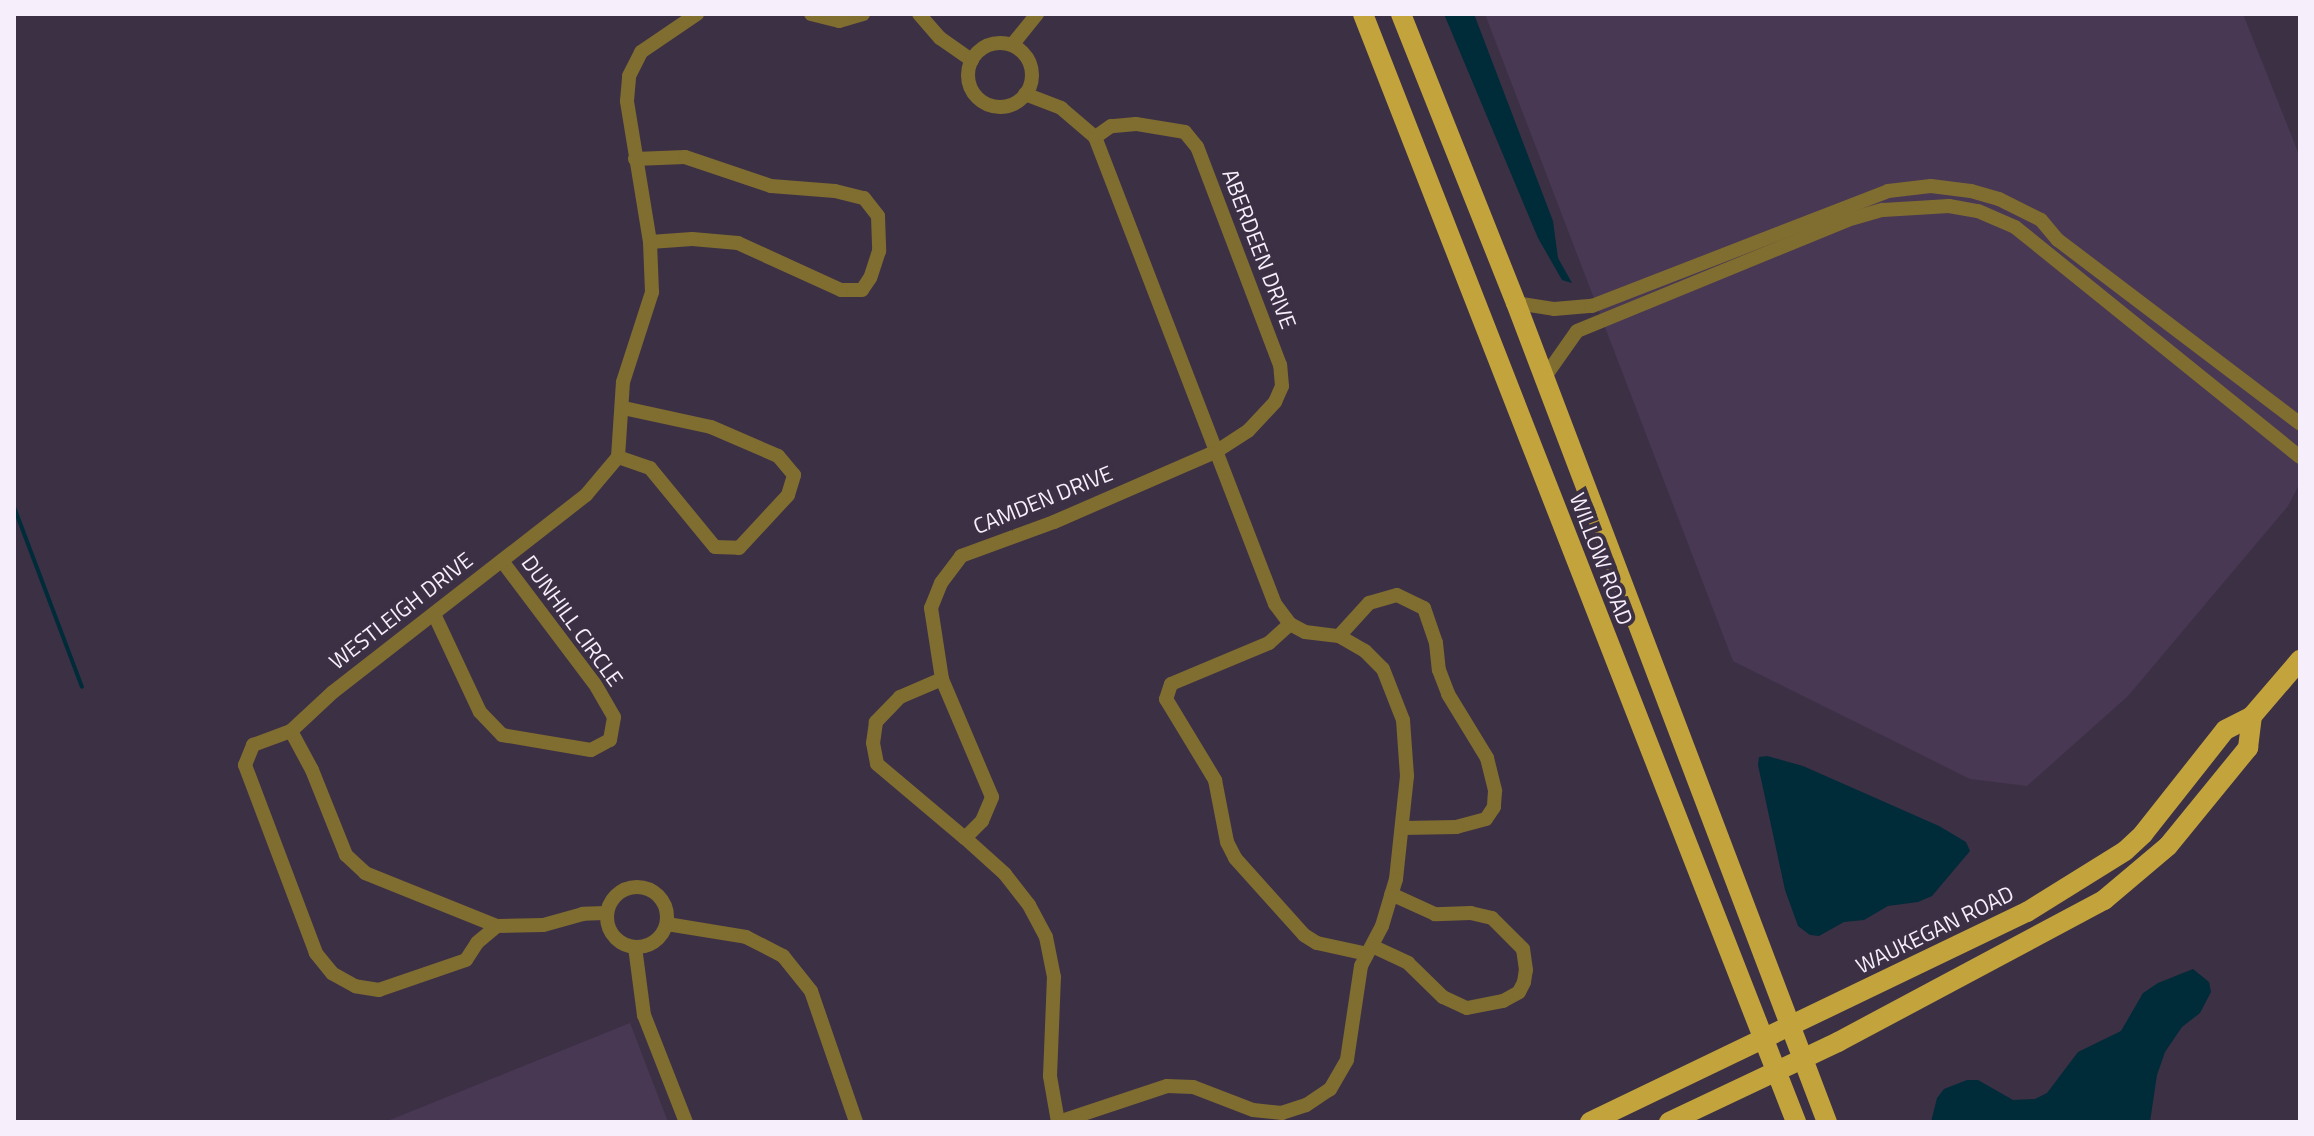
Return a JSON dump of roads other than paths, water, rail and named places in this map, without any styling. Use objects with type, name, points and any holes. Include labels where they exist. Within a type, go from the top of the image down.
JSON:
[{"type":"main road","name":"WILLOW ROAD","points":[[1363,14],[1796,1122]]},
{"type":"main road","name":"WILLOW ROAD","points":[[1401,14],[1516,303],[1827,1122]]},
{"type":"main road","name":"WAUKEGAN ROAD","points":[[1590,1122],[2027,912],[2125,851],[2143,834],[2225,730],[2252,716],[2300,660]]},
{"type":"main road","name":"WAUKEGAN ROAD","points":[[1669,1122],[1802,1058],[2104,900],[2168,846],[2238,761],[2248,748],[2252,716]]},
{"type":"street","points":[[624,408],[711,427],[778,456],[794,475],[788,495],[739,548],[715,547],[650,468],[618,457],[624,408],[623,382],[652,292],[650,242],[627,101],[629,76],[641,52],[697,14]]},
{"type":"street","points":[[811,14],[839,21],[863,14]]},
{"type":"street","points":[[919,14],[940,38],[972,60]]},
{"type":"street","points":[[1012,45],[1037,14]]},
{"type":"street","points":[[1012,45],[1020,50],[1030,67],[1025,94],[1008,106],[987,104],[972,90],[968,80],[972,60],[985,46],[1012,45]]},
{"type":"street","points":[[942,679],[900,697],[876,722],[873,743],[877,764],[1005,874],[1029,905],[1046,937],[1054,977],[1050,1076],[1058,1122],[1167,1086],[1193,1087],[1253,1110],[1282,1113],[1306,1105],[1330,1089],[1347,1060],[1359,981],[1391,894],[1403,828],[1407,776],[1403,720],[1397,700],[1383,669],[1365,651],[1339,636],[1305,632],[1290,624],[1275,604],[1095,137],[1061,108],[1025,94]]},
{"type":"street","name":"ABERDEEN DRIVE","points":[[1095,137],[1111,126],[1136,124],[1185,132],[1197,147],[1280,365],[1282,386],[1275,402],[1248,431],[1217,451]]},
{"type":"street","points":[[635,159],[685,157],[771,186],[835,191],[864,198],[878,216],[879,251],[862,290],[841,290],[738,243],[692,239],[650,242]]},
{"type":"street","points":[[1516,303],[1554,309],[1592,306],[1888,191],[1931,186],[1971,191],[1999,199],[2041,220],[2058,240],[2300,424]]},
{"type":"street","points":[[1544,378],[1577,331],[1847,220],[1883,210],[1949,206],[1978,211],[2015,227],[2300,457]]},
{"type":"street","name":"CAMDEN DRIVE","points":[[965,838],[982,821],[992,797],[942,679],[931,608],[941,583],[961,556],[1054,522],[1217,451]]},
{"type":"street","name":"WESTLEIGH DRIVE","points":[[497,926],[477,943],[466,960],[379,990],[355,986],[332,973],[316,953],[245,765],[253,745],[291,731],[333,692],[586,495],[618,457]]},
{"type":"street","name":"DUNHILL CIRCLE","points":[[434,614],[480,712],[502,735],[591,750],[610,740],[614,717],[594,683],[502,561]]},
{"type":"street","points":[[1339,636],[1369,603],[1397,595],[1424,608],[1448,694],[1487,758],[1495,791],[1494,807],[1486,819],[1457,827],[1403,828]]},
{"type":"street","points":[[1290,624],[1269,643],[1171,684],[1166,699],[1215,780],[1227,842],[1235,858],[1304,935],[1317,943],[1370,950],[1408,963],[1443,997],[1467,1008],[1503,1001],[1519,992],[1524,982],[1523,949],[1492,918],[1471,913],[1435,914],[1391,894]]},
{"type":"street","points":[[291,731],[312,770],[346,855],[365,873],[497,926],[543,925],[583,914],[606,913]]},
{"type":"street","points":[[638,886],[659,895],[667,908],[667,924],[651,944],[635,947],[613,936],[606,913],[617,893],[638,886]]},
{"type":"street","points":[[667,924],[746,937],[783,956],[811,991],[856,1122]]},
{"type":"street","points":[[635,947],[644,1015],[686,1122]]},
{"type":"water","points":[[1444,14],[1474,14],[1553,221],[1558,258],[1572,283],[1562,280],[1538,238]]},
{"type":"water","points":[[1767,756],[1803,766],[1939,826],[1966,842],[1970,851],[1932,896],[1918,902],[1888,906],[1864,920],[1844,922],[1819,936],[1810,935],[1798,926],[1785,890],[1758,765],[1759,757]]},
{"type":"water","points":[[2193,969],[2209,982],[2211,992],[2200,1013],[2182,1027],[2165,1052],[2157,1075],[2150,1122],[1931,1122],[1937,1098],[1944,1089],[1967,1080],[1978,1080],[2013,1100],[2035,1099],[2047,1093],[2078,1052],[2121,1031],[2143,993],[2158,983]]},
{"type":"waterway","points":[[14,507],[82,687]]}]
